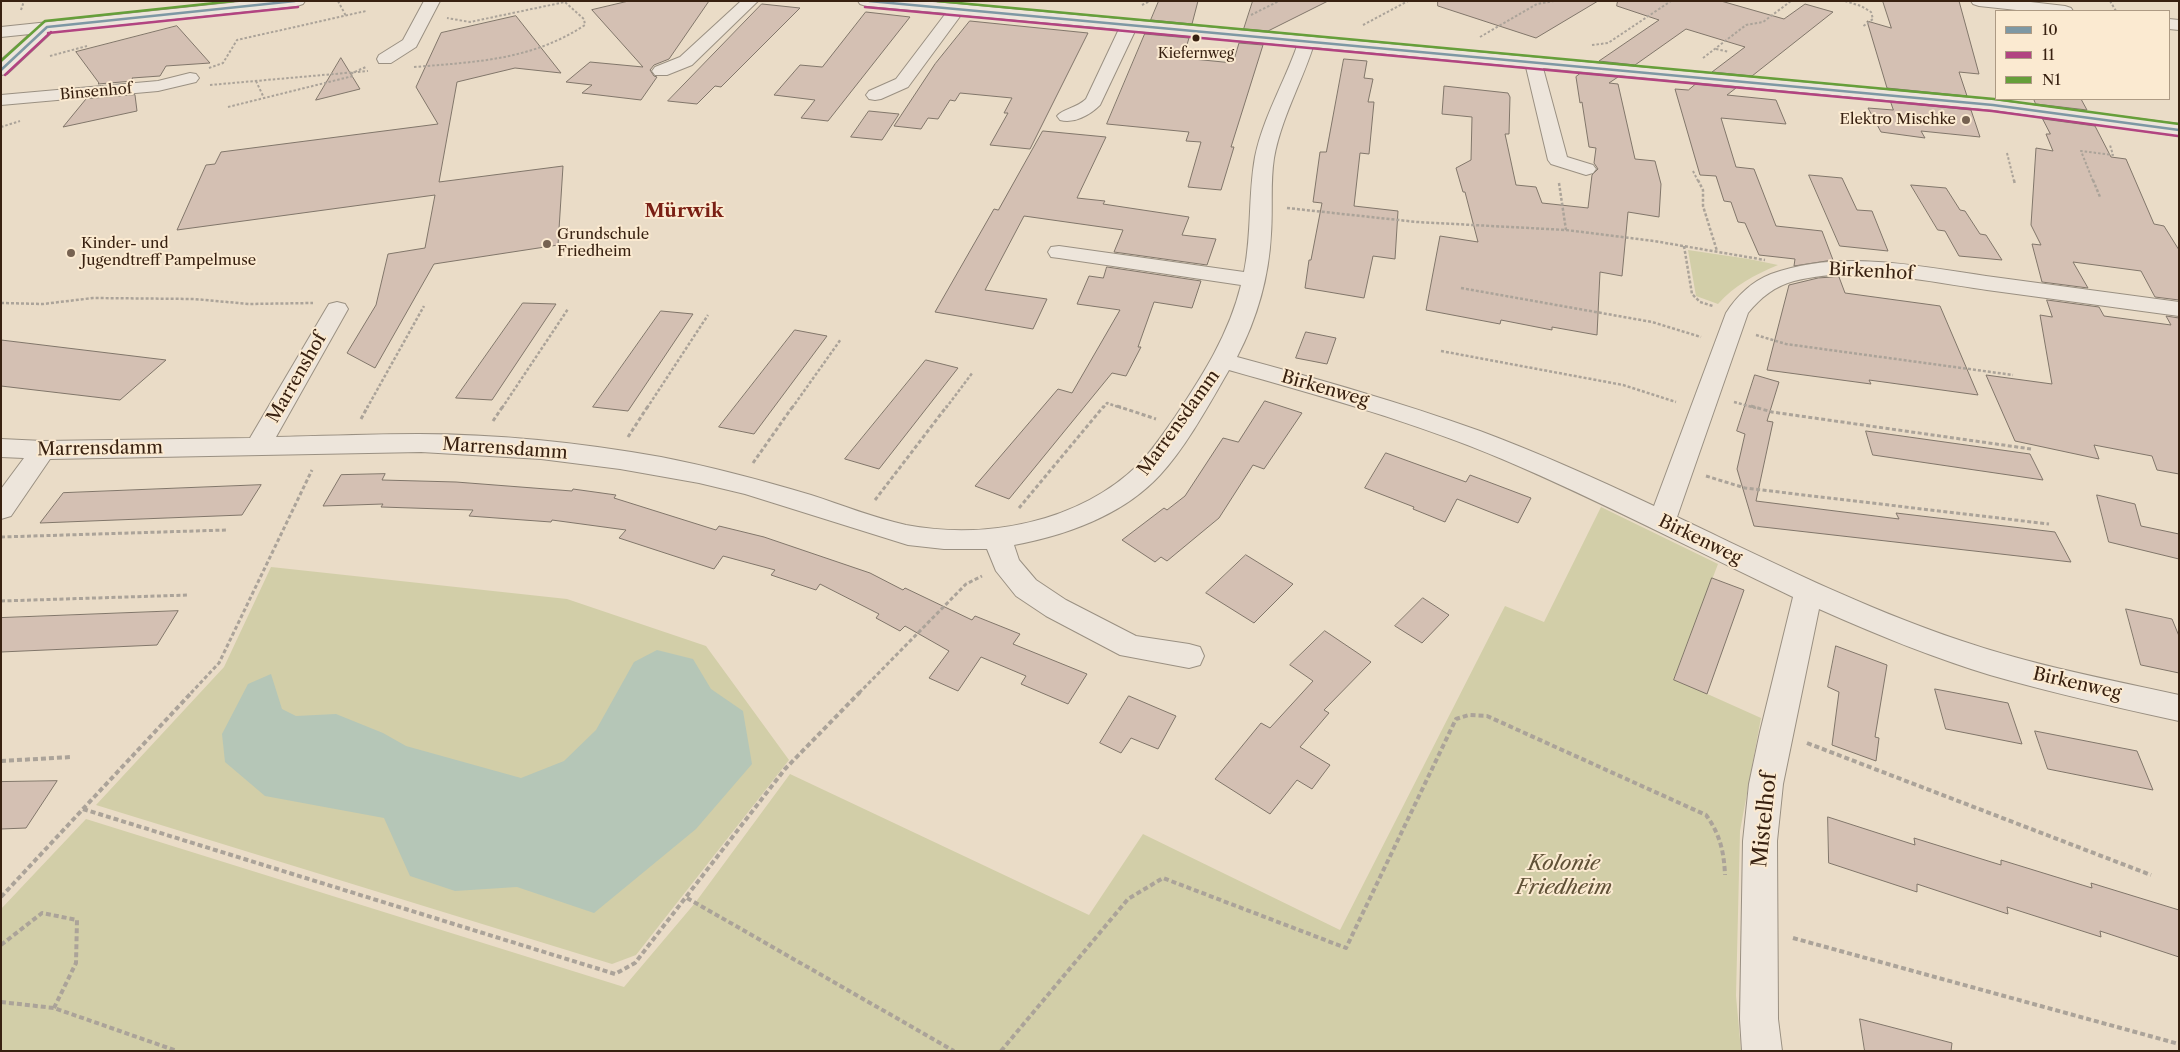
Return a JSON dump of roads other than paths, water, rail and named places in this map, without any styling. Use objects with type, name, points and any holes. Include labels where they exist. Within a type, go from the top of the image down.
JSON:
[{"type":"street","points":[[1,32],[297,1]]},
{"type":"street","points":[[385,59],[410,43],[432,1]]},
{"type":"street","points":[[661,71],[686,61],[750,1]]},
{"type":"street","points":[[866,1],[1993,105],[2179,130]]},
{"type":"street","points":[[1979,1],[2056,10]]},
{"type":"street","points":[[875,95],[902,83],[957,9]]},
{"type":"street","points":[[1066,116],[1085,110],[1094,101],[1129,25]]},
{"type":"street","points":[[1,70],[47,27]]},
{"type":"street","name":"Marrensdamm","points":[[1,448],[43,450],[338,444],[477,445],[546,450],[612,460],[738,484],[912,536],[1009,545],[1066,522],[1114,499],[1147,472],[1180,428],[1224,361],[1242,319],[1253,280],[1260,241],[1264,157],[1276,119],[1307,41]]},
{"type":"street","points":[[1533,62],[1558,160],[1586,169]]},
{"type":"street","name":"Binsenhof","points":[[1,100],[158,86],[190,78]]},
{"type":"street","points":[[1059,252],[1253,280]]},
{"type":"street","name":"Birkenhof","points":[[1662,521],[1706,403],[1731,328],[1748,297],[1769,283],[1808,271],[1842,267],[1938,276],[2179,309]]},
{"type":"street","name":"Marrenshof","points":[[257,446],[337,308]]},
{"type":"street","name":"Birkenweg","points":[[1224,361],[1334,391],[1445,426],[1550,469],[1662,521],[1808,593],[1926,641],[1983,661],[2058,681],[2179,708]]},
{"type":"street","points":[[1,509],[43,450]]},
{"type":"street","points":[[1009,545],[1026,588],[1056,608],[1131,647],[1189,656]]},
{"type":"street","name":"Mistelhof","points":[[1762,1051],[1759,1018],[1758,929],[1760,841],[1766,784],[1776,732],[1808,593]]},
{"type":"place","name":"Kiefernweg","points":[[1196,38]]},
{"type":"place","name":"Elektro Mischke","points":[[1966,120]]},
{"type":"place","name":"Grundschule Friedheim","points":[[547,244]]},
{"type":"place","name":"Kinder- und Jugendtreff Pampelmuse","points":[[71,253]]},
{"type":"district","name":"Mürwik","points":[[684,212]]},
{"type":"park label","name":"Kolonie Friedheim","points":[[1564,876]]}]
